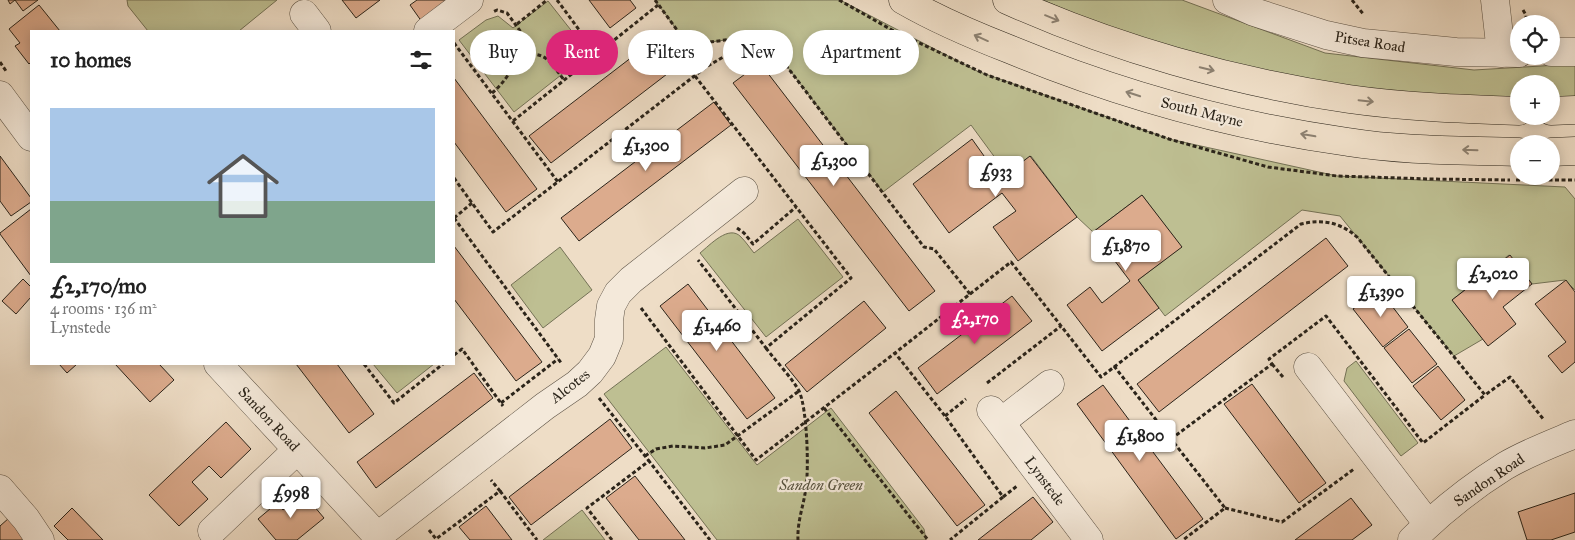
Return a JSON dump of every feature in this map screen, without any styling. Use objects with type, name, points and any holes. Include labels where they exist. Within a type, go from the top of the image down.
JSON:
[{"type":"main road","name":"South Mayne","points":[[903,0],[981,38],[1060,70],[1165,104],[1274,129],[1350,143],[1432,149],[1510,152]]},
{"type":"main road","points":[[1007,0],[1084,31],[1175,61],[1268,85],[1349,99],[1432,108],[1510,111]]},
{"type":"main road","points":[[1560,111],[1575,110]]},
{"type":"main road","points":[[1560,152],[1575,151]]},
{"type":"street","name":"Pitsea Road","points":[[1227,0],[1254,12],[1326,35],[1363,43],[1456,52],[1510,53]]},
{"type":"street","points":[[1496,0],[1510,53]]},
{"type":"street","points":[[430,30],[480,6]]},
{"type":"street","points":[[1560,52],[1575,52]]},
{"type":"street","points":[[0,95],[30,136]]},
{"type":"street","name":"Alcotes","points":[[380,538],[545,406],[586,388],[590,372],[602,356],[610,339],[609,320],[611,306],[618,293],[631,280],[744,191]]},
{"type":"street","name":"Sandon Road","points":[[219,365],[380,538]]},
{"type":"street","points":[[1296,373],[1420,532]]},
{"type":"street","points":[[986,404],[1050,384]]},
{"type":"street","name":"Lynstede","points":[[986,404],[1089,540]]},
{"type":"street","name":"Sandon Road","points":[[1420,532],[1505,466],[1535,450],[1575,434]]},
{"type":"street","points":[[212,531],[297,450]]},
{"type":"street","points":[[0,489],[26,519],[40,540]]},
{"type":"path","points":[[516,24],[547,0]]},
{"type":"path","points":[[556,0],[579,30]]},
{"type":"path","points":[[655,0],[688,45],[723,40]]},
{"type":"path","points":[[618,37],[658,5]]},
{"type":"path","points":[[480,6],[507,13],[520,30]]},
{"type":"path","points":[[455,45],[558,182]]},
{"type":"path","points":[[536,54],[548,59],[564,80]]},
{"type":"path","points":[[455,179],[493,232],[706,67],[723,57]]},
{"type":"path","points":[[793,74],[924,247],[934,249],[970,294]]},
{"type":"path","points":[[492,93],[508,75]]},
{"type":"path","points":[[513,121],[570,75]]},
{"type":"path","points":[[695,76],[851,278],[766,348]]},
{"type":"path","points":[[455,217],[472,203]]},
{"type":"path","points":[[736,227],[753,244],[796,208]]},
{"type":"path","points":[[455,219],[558,359],[645,456],[710,540]]},
{"type":"path","points":[[640,306],[756,460],[1011,262],[1101,377],[1301,224],[1315,220],[1346,228],[1357,237],[1486,395],[1510,377],[1547,423]]},
{"type":"path","points":[[692,252],[799,391],[805,423],[807,455],[806,486],[800,515],[798,540]]},
{"type":"path","points":[[945,416],[986,404],[1061,326]]},
{"type":"path","points":[[455,354],[462,349],[505,409]]},
{"type":"path","points":[[895,352],[945,416],[1003,497],[950,540]]},
{"type":"path","points":[[501,403],[558,359]]},
{"type":"path","points":[[1272,364],[1296,373]]},
{"type":"path","points":[[365,365],[394,403],[442,365]]},
{"type":"path","points":[[1114,366],[1225,508],[1282,522],[1354,469],[1348,462]]},
{"type":"path","points":[[645,456],[656,449],[673,446],[705,448],[725,445],[799,391]]},
{"type":"path","points":[[824,408],[928,540]]},
{"type":"path","points":[[612,540],[587,508],[649,461]]},
{"type":"path","points":[[487,475],[537,540]]},
{"type":"path","points":[[425,525],[436,539],[500,491]]},
{"type":"path","points":[[1183,540],[1225,508]]},
{"type":"green space","points":[[127,0],[277,0],[240,30],[147,30],[128,6]]},
{"type":"green space","points":[[655,0],[840,0],[898,30],[803,30],[803,75],[919,75],[919,41],[977,71],[1169,139],[1337,176],[1565,187],[1575,199],[1575,290],[1565,280],[1532,284],[1509,255],[1452,300],[1483,339],[1454,356],[1340,216],[1302,210],[1165,316],[1138,280],[1181,247],[1142,195],[1093,232],[1077,217],[1031,156],[1007,174],[971,125],[883,192],[793,74],[793,30],[723,30],[723,40],[713,42],[713,30],[677,30]]},
{"type":"green space","points":[[1043,0],[1182,0],[1325,53],[1474,70],[1575,64],[1575,98],[1560,99],[1560,75],[1510,75],[1510,99],[1431,98],[1292,78],[1214,60],[1116,32]]},
{"type":"green space","points":[[548,1],[571,30],[546,30],[546,75],[561,75],[514,112],[486,75],[536,75],[536,30],[472,30],[486,20],[498,16],[513,28]]},
{"type":"green space","points":[[470,32],[470,54],[459,40]]},
{"type":"green space","points":[[798,219],[843,277],[766,337],[700,253],[720,237],[731,233],[741,237],[754,253]]},
{"type":"green space","points":[[560,247],[592,290],[543,328],[511,285]]},
{"type":"green space","name":"Sandon Green","points":[[666,347],[757,465],[831,408],[924,529],[926,540],[717,540],[604,394]]},
{"type":"green space","points":[[1356,361],[1418,443],[1401,456],[1344,381],[1347,368]]},
{"type":"green space","points":[[374,365],[433,365],[397,393]]},
{"type":"green space","points":[[582,510],[605,540],[543,540]]},
{"type":"building","points":[[15,0],[38,0],[23,11]]},
{"type":"building","points":[[342,0],[380,0],[356,18]]},
{"type":"building","points":[[417,0],[453,0],[422,22],[410,5]]},
{"type":"building","points":[[589,0],[630,0],[636,8],[610,28]]},
{"type":"building","points":[[39,5],[59,30],[30,30],[29,64],[15,46],[20,43],[9,29]]},
{"type":"building","points":[[628,60],[628,75],[666,75],[551,163],[529,136],[609,75],[618,75],[618,68]]},
{"type":"building","points":[[744,75],[769,75],[935,291],[909,311],[733,83]]},
{"type":"building","points":[[455,79],[537,189],[506,212],[455,143]]},
{"type":"building","points":[[714,102],[731,125],[579,241],[561,218]]},
{"type":"building","points":[[972,139],[989,163],[981,170],[992,185],[1030,156],[1077,217],[1018,261],[993,227],[1016,211],[1002,193],[949,233],[913,184]]},
{"type":"building","points":[[0,156],[30,197],[30,203],[11,216],[0,201]]},
{"type":"building","points":[[1142,195],[1182,247],[1138,280],[1159,308],[1102,351],[1067,305],[1090,287],[1102,303],[1130,281],[1093,232]]},
{"type":"building","points":[[30,210],[30,275],[0,234]]},
{"type":"building","points":[[1326,238],[1348,266],[1159,412],[1137,384]]},
{"type":"building","points":[[455,247],[542,362],[516,381],[455,300]]},
{"type":"building","points":[[1510,255],[1532,284],[1503,307],[1516,324],[1488,346],[1452,300]]},
{"type":"building","points":[[23,279],[30,286],[30,298],[16,314],[2,301]]},
{"type":"building","points":[[1566,280],[1575,292],[1575,362],[1562,373],[1548,356],[1566,342],[1535,304]]},
{"type":"building","points":[[688,284],[775,398],[747,419],[660,306]]},
{"type":"building","points":[[1379,289],[1408,327],[1383,347],[1353,309]]},
{"type":"building","points":[[1012,296],[1032,321],[937,394],[918,368]]},
{"type":"building","points":[[864,301],[886,328],[807,392],[785,365]]},
{"type":"building","points":[[1409,329],[1437,364],[1412,383],[1384,348]]},
{"type":"building","points":[[60,365],[76,365],[67,373]]},
{"type":"building","points":[[116,365],[160,365],[174,380],[150,402]]},
{"type":"building","points":[[297,365],[338,365],[374,414],[349,433]]},
{"type":"building","points":[[1438,366],[1465,400],[1441,420],[1413,386]]},
{"type":"building","points":[[474,373],[493,398],[376,488],[357,462]]},
{"type":"building","points":[[1252,384],[1326,483],[1299,503],[1224,404]]},
{"type":"building","points":[[1103,385],[1203,519],[1176,539],[1077,404]]},
{"type":"building","points":[[896,391],[985,505],[957,526],[869,413]]},
{"type":"building","points":[[610,419],[632,448],[531,525],[509,497]]},
{"type":"building","points":[[226,422],[251,449],[221,478],[209,466],[192,482],[208,499],[179,526],[149,495]]},
{"type":"building","points":[[635,476],[685,540],[639,540],[606,498]]},
{"type":"building","points":[[303,493],[324,518],[297,540],[276,540],[258,519],[277,503],[283,510]]},
{"type":"building","points":[[1575,493],[1575,532],[1551,540],[1527,540],[1518,512]]},
{"type":"building","points":[[1033,497],[1053,522],[1031,540],[978,540]]},
{"type":"building","points":[[1351,498],[1372,525],[1352,540],[1295,540]]},
{"type":"building","points":[[486,506],[512,540],[470,540],[459,527]]},
{"type":"building","points":[[72,508],[103,540],[68,540],[54,526]]},
{"type":"building","points":[[9,518],[26,540],[0,540],[0,526]]}]
